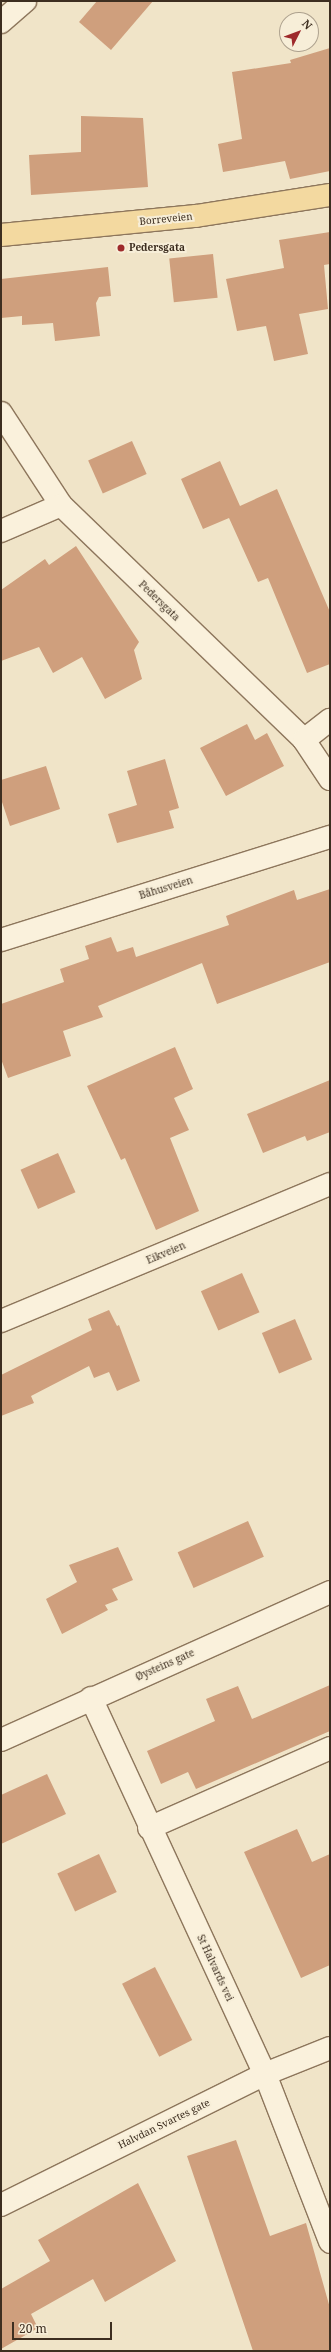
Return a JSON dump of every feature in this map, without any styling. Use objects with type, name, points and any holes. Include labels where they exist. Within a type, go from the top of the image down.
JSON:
[{"type":"main road","name":"Borreveien","points":[[1,236],[196,216],[330,195]]},
{"type":"street","points":[[1,22],[25,1]]},
{"type":"street","name":"Pedersgata","points":[[1,413],[61,505],[304,740],[330,779]]},
{"type":"street","points":[[1,531],[61,505]]},
{"type":"street","points":[[304,740],[330,720]]},
{"type":"street","name":"Båhusveien","points":[[1,940],[330,837]]},
{"type":"street","name":"Eikveien","points":[[1,1321],[330,1184]]},
{"type":"street","name":"Øysteins gate","points":[[1,1740],[91,1698],[330,1592]]},
{"type":"street","name":"St Halvards vei","points":[[91,1698],[149,1828],[266,2074],[330,2242]]},
{"type":"street","points":[[149,1828],[330,1748]]},
{"type":"street","name":"Halvdan Svartes gate","points":[[1,2205],[266,2074],[330,2048]]},
{"type":"building","points":[[97,1],[153,1],[111,50],[79,22]]},
{"type":"building","points":[[330,48],[330,171],[290,179],[285,161],[223,172],[218,144],[242,139],[232,72],[291,63],[290,60]]},
{"type":"building","points":[[81,116],[143,118],[148,187],[31,195],[29,155],[81,152]]},
{"type":"building","points":[[330,232],[330,264],[324,265],[328,309],[299,314],[308,354],[274,361],[266,326],[237,331],[226,279],[284,268],[279,240]]},
{"type":"building","points":[[213,254],[218,298],[174,302],[169,259]]},
{"type":"building","points":[[108,267],[111,296],[99,297],[96,303],[100,336],[55,341],[53,323],[22,325],[22,316],[1,318],[1,279]]},
{"type":"building","points":[[132,441],[147,474],[103,493],[88,461]]},
{"type":"building","points":[[220,461],[240,506],[277,489],[330,612],[330,664],[307,673],[268,578],[258,582],[229,518],[203,529],[181,479]]},
{"type":"building","points":[[76,546],[139,642],[134,650],[142,679],[105,699],[82,657],[53,673],[39,647],[1,661],[1,590],[45,559],[49,565]]},
{"type":"building","points":[[247,724],[255,740],[267,733],[284,766],[226,796],[200,748]]},
{"type":"building","points":[[165,759],[179,808],[169,811],[174,828],[117,843],[108,814],[137,805],[127,771]]},
{"type":"building","points":[[46,766],[60,809],[10,826],[1,799],[1,780]]},
{"type":"building","points":[[330,889],[330,962],[217,1004],[202,963],[98,1006],[103,1017],[63,1031],[71,1056],[8,1078],[1,1059],[1,1004],[64,982],[60,969],[89,959],[85,946],[111,937],[117,952],[133,947],[136,957],[229,925],[226,916],[294,890],[297,900]]},
{"type":"building","points":[[175,1047],[193,1089],[174,1098],[189,1130],[170,1138],[199,1211],[156,1230],[125,1158],[121,1160],[87,1086]]},
{"type":"building","points":[[330,1080],[330,1132],[307,1141],[305,1136],[263,1153],[247,1114]]},
{"type":"building","points":[[58,1153],[75,1192],[38,1209],[21,1170]]},
{"type":"building","points":[[242,1273],[259,1312],[218,1331],[201,1291]]},
{"type":"building","points":[[109,1310],[117,1326],[119,1325],[140,1381],[117,1391],[109,1372],[94,1378],[89,1366],[31,1396],[34,1403],[1,1416],[1,1375],[92,1330],[88,1319]]},
{"type":"building","points":[[295,1319],[312,1360],[279,1374],[262,1333]]},
{"type":"building","points":[[248,1521],[264,1557],[194,1588],[178,1552]]},
{"type":"building","points":[[118,1547],[133,1580],[112,1589],[118,1600],[105,1605],[108,1610],[62,1634],[46,1599],[77,1582],[69,1565]]},
{"type":"building","points":[[330,1685],[330,1731],[196,1789],[188,1772],[161,1784],[147,1751],[215,1721],[206,1699],[238,1686],[252,1719]]},
{"type":"building","points":[[47,1774],[66,1814],[1,1844],[1,1795]]},
{"type":"building","points":[[297,1829],[312,1862],[330,1854],[330,1965],[301,1978],[244,1852]]},
{"type":"building","points":[[99,1854],[117,1892],[75,1912],[57,1873]]},
{"type":"building","points":[[155,1967],[192,2040],[159,2057],[122,1984]]},
{"type":"building","points":[[236,2140],[270,2236],[306,2223],[330,2308],[330,2351],[253,2351],[187,2156]]},
{"type":"building","points":[[138,2183],[176,2261],[105,2302],[93,2279],[31,2314],[38,2328],[1,2349],[1,2289],[50,2261],[38,2240]]},
{"type":"place","name":"Pedersgata","points":[[121,248]]}]
